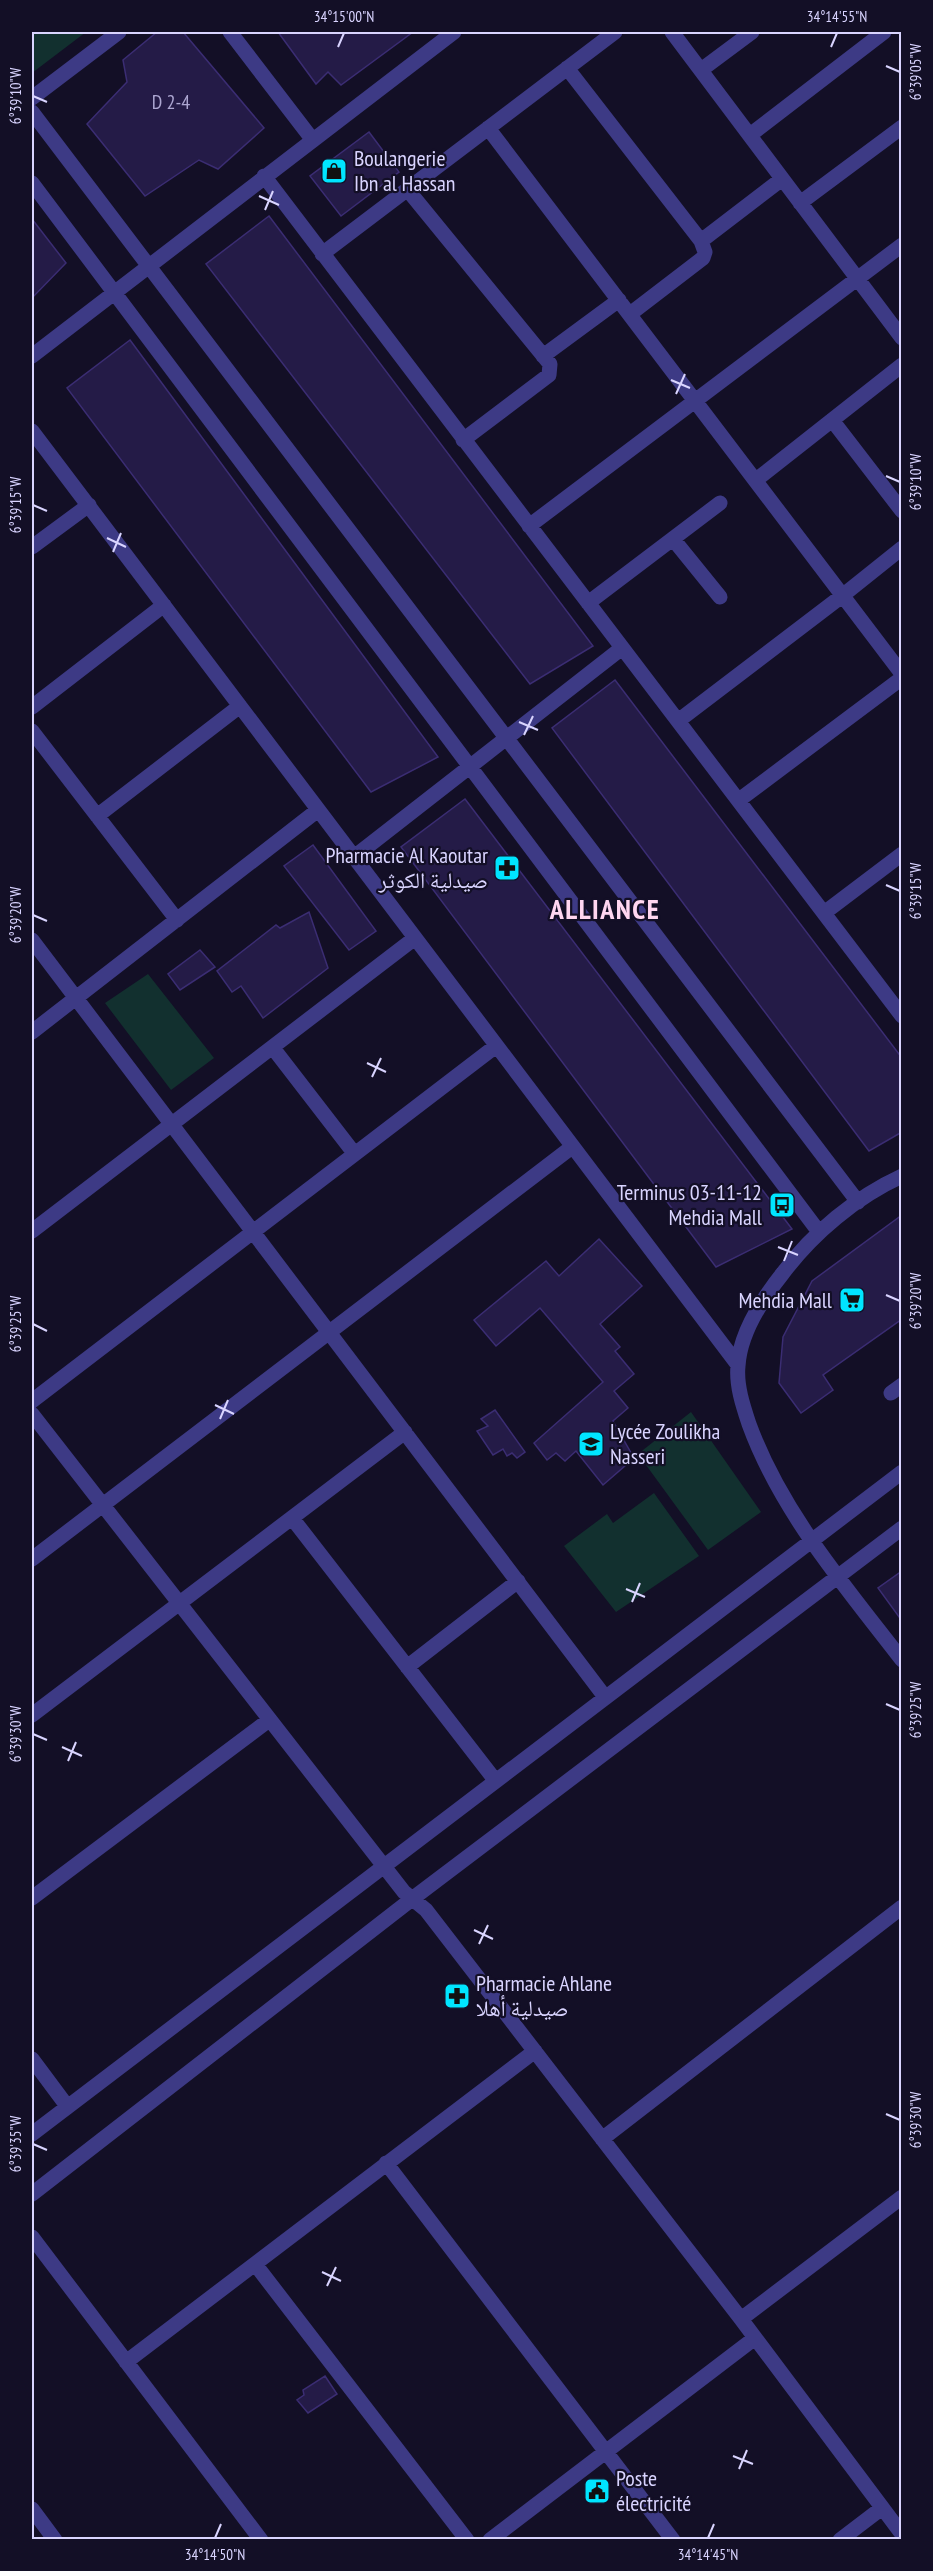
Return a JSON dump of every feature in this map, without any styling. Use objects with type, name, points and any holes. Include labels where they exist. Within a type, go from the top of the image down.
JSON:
[{"type":"street","points":[[32,98],[119,32]]},
{"type":"street","points":[[230,32],[312,139]]},
{"type":"street","points":[[32,356],[454,32]]},
{"type":"street","points":[[322,254],[615,32]]},
{"type":"street","points":[[672,32],[902,338]]},
{"type":"street","points":[[701,70],[752,32]]},
{"type":"street","points":[[750,135],[884,32]]},
{"type":"street","points":[[567,68],[701,241],[705,252],[703,258],[630,314]]},
{"type":"street","points":[[32,112],[858,1202]]},
{"type":"street","points":[[488,128],[696,400],[902,676],[739,800]]},
{"type":"street","points":[[800,203],[902,128]]},
{"type":"street","points":[[264,176],[902,1016]]},
{"type":"street","points":[[701,241],[782,179]]},
{"type":"street","points":[[32,183],[819,1232]]},
{"type":"street","points":[[407,189],[550,364],[549,375],[463,440]]},
{"type":"street","points":[[529,526],[902,245]]},
{"type":"street","points":[[543,356],[619,300]]},
{"type":"street","points":[[756,480],[902,365]]},
{"type":"street","points":[[832,420],[902,511]]},
{"type":"street","points":[[32,431],[738,1365]]},
{"type":"street","points":[[588,603],[720,503]]},
{"type":"street","points":[[32,547],[88,505]]},
{"type":"street","points":[[673,539],[720,597]]},
{"type":"street","points":[[678,721],[902,548]]},
{"type":"street","points":[[32,707],[164,605]]},
{"type":"street","points":[[354,857],[622,648]]},
{"type":"street","points":[[98,816],[240,706]]},
{"type":"street","points":[[32,731],[177,920]]},
{"type":"street","points":[[32,1032],[318,810]]},
{"type":"street","points":[[824,913],[902,854]]},
{"type":"street","points":[[32,1231],[415,938]]},
{"type":"street","points":[[32,940],[605,1697]]},
{"type":"street","points":[[32,1401],[496,1046]]},
{"type":"street","points":[[273,1048],[354,1153]]},
{"type":"street","points":[[32,1559],[572,1147]]},
{"type":"street","points":[[902,1176],[885,1183],[858,1202],[819,1232],[796,1256],[768,1292],[747,1332],[738,1365],[740,1391],[754,1438],[769,1469],[811,1540],[902,1660]]},
{"type":"street","points":[[32,1414],[178,1605],[404,1892],[426,1910],[901,2531]]},
{"type":"street","points":[[32,1715],[405,1432]]},
{"type":"street","points":[[32,2134],[902,1472]]},
{"type":"street","points":[[292,1518],[495,1780]]},
{"type":"street","points":[[32,2194],[412,1899],[902,1528]]},
{"type":"street","points":[[407,1667],[518,1581]]},
{"type":"street","points":[[32,1877],[36,1894],[269,1720]]},
{"type":"street","points":[[602,2139],[902,1906]]},
{"type":"street","points":[[126,2362],[535,2051]]},
{"type":"street","points":[[32,2059],[67,2106]]},
{"type":"street","points":[[386,2163],[673,2540]]},
{"type":"street","points":[[741,2319],[902,2197]]},
{"type":"street","points":[[32,2237],[261,2540]]},
{"type":"street","points":[[255,2264],[467,2540]]},
{"type":"street","points":[[490,2540],[755,2338]]},
{"type":"street","points":[[840,2540],[882,2508]]},
{"type":"street","points":[[32,2509],[55,2540]]},
{"type":"green space","points":[[32,32],[86,32],[32,73]]},
{"type":"green space","points":[[148,974],[214,1058],[171,1090],[105,1003]]},
{"type":"green space","points":[[691,1412],[761,1512],[708,1550],[638,1454]]},
{"type":"green space","points":[[654,1493],[699,1556],[616,1612],[564,1546],[607,1514],[613,1523]]},
{"type":"building","points":[[157,32],[183,32],[264,128],[218,169],[199,160],[145,196],[87,124],[127,82],[123,60]]},
{"type":"building","points":[[278,32],[413,32],[341,85],[328,72],[316,84]]},
{"type":"building","points":[[369,132],[399,172],[341,216],[310,176]]},
{"type":"building","points":[[269,216],[593,646],[530,684],[206,264]]},
{"type":"building","points":[[32,219],[66,263],[32,298]]},
{"type":"building","points":[[130,340],[438,757],[371,792],[67,388]]},
{"type":"building","points":[[615,680],[902,1058],[902,1132],[869,1151],[552,728]]},
{"type":"building","points":[[465,799],[792,1229],[716,1267],[401,847]]},
{"type":"building","points":[[313,845],[376,931],[349,950],[284,866]]},
{"type":"building","points":[[309,912],[328,968],[263,1018],[241,986],[232,992],[217,971],[276,925],[280,928]]},
{"type":"building","points":[[200,950],[215,967],[180,990],[168,974]]},
{"type":"building","name":"Mehdia Mall","points":[[902,1215],[902,1319],[823,1375],[833,1390],[801,1413],[779,1383],[783,1337],[812,1281]]},
{"type":"building","points":[[599,1239],[642,1286],[600,1324],[620,1347],[615,1351],[634,1374],[614,1391],[628,1408],[613,1421],[634,1458],[603,1485],[576,1451],[565,1461],[556,1453],[547,1460],[534,1443],[603,1382],[540,1308],[496,1346],[474,1320],[546,1261],[559,1276]]},
{"type":"building","points":[[495,1410],[525,1452],[517,1458],[512,1453],[507,1456],[503,1449],[493,1455],[477,1431],[488,1426],[481,1419]]},
{"type":"building","points":[[902,1571],[902,1621],[878,1588]]},
{"type":"building","points":[[325,2376],[337,2394],[308,2413],[297,2400],[304,2395],[303,2390]]},
{"type":"place","name":"Boulangerie Ibn al Hassan","points":[[334,171]]},
{"type":"place","name":"Pharmacie Al Kaoutar صيدلية الكوثر","points":[[507,868]]},
{"type":"place","name":"Terminus 03-11-12 Mehdia Mall","points":[[782,1205]]},
{"type":"place","name":"Mehdia Mall","points":[[852,1300]]},
{"type":"place","name":"Lycée Zoulikha Nasseri","points":[[591,1444]]},
{"type":"place","name":"Pharmacie Ahlane صيدلية أهلا","points":[[457,1996]]},
{"type":"place","name":"Poste électricité","points":[[597,2491]]},
{"type":"district","name":"ALLIANCE","points":[[605,909]]}]
